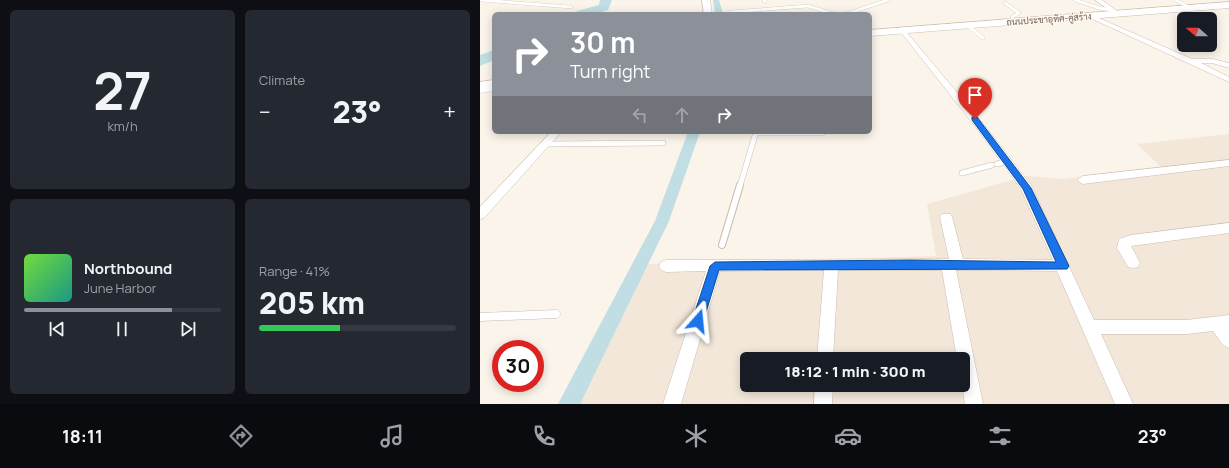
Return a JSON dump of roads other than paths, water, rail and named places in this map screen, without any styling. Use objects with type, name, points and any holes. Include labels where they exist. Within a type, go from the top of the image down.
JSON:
[{"type":"main road","points":[[706,0],[708,12]]},
{"type":"main road","name":"ถนนประชาอุทิศ-คู่สร้าง","points":[[872,32],[1090,16],[1115,12],[1229,5]]},
{"type":"main road","points":[[480,86],[492,84]]},
{"type":"street","points":[[1098,0],[1115,12]]},
{"type":"street","points":[[1090,16],[1229,80]]},
{"type":"street","points":[[902,30],[941,80],[999,163],[1027,188],[1124,404]]},
{"type":"street","points":[[1192,62],[1213,61],[1229,66]]},
{"type":"street","points":[[480,215],[554,134]]},
{"type":"street","points":[[1083,180],[1229,163]]},
{"type":"street","points":[[946,217],[974,404]]},
{"type":"street","points":[[1133,263],[1124,248],[1124,243],[1131,240],[1229,228]]},
{"type":"street","points":[[825,352],[831,265]]},
{"type":"street","points":[[666,266],[1063,266]]},
{"type":"street","points":[[672,404],[715,266]]},
{"type":"street","points":[[1090,327],[1187,327],[1223,323],[1229,340]]},
{"type":"street","points":[[822,404],[823,392]]},
{"type":"lane","points":[[480,0],[571,7]]},
{"type":"lane","points":[[852,12],[888,0]]},
{"type":"lane","points":[[1075,0],[1115,12]]},
{"type":"lane","points":[[1175,0],[1191,8]]},
{"type":"lane","points":[[1005,3],[1020,13],[1012,17],[1013,22]]},
{"type":"lane","points":[[730,12],[808,6],[828,12]]},
{"type":"lane","points":[[967,25],[983,38]]},
{"type":"lane","points":[[480,91],[492,89]]},
{"type":"lane","points":[[722,244],[755,134]]},
{"type":"lane","points":[[546,144],[663,143]]},
{"type":"lane","points":[[962,173],[999,163]]},
{"type":"lane","points":[[480,317],[556,314]]},
{"type":"waterway","points":[[588,12],[604,7],[606,0]]},
{"type":"waterway","points":[[716,0],[719,12]]},
{"type":"waterway","points":[[480,61],[492,55]]},
{"type":"waterway","points":[[569,404],[662,221],[693,134]]}]
